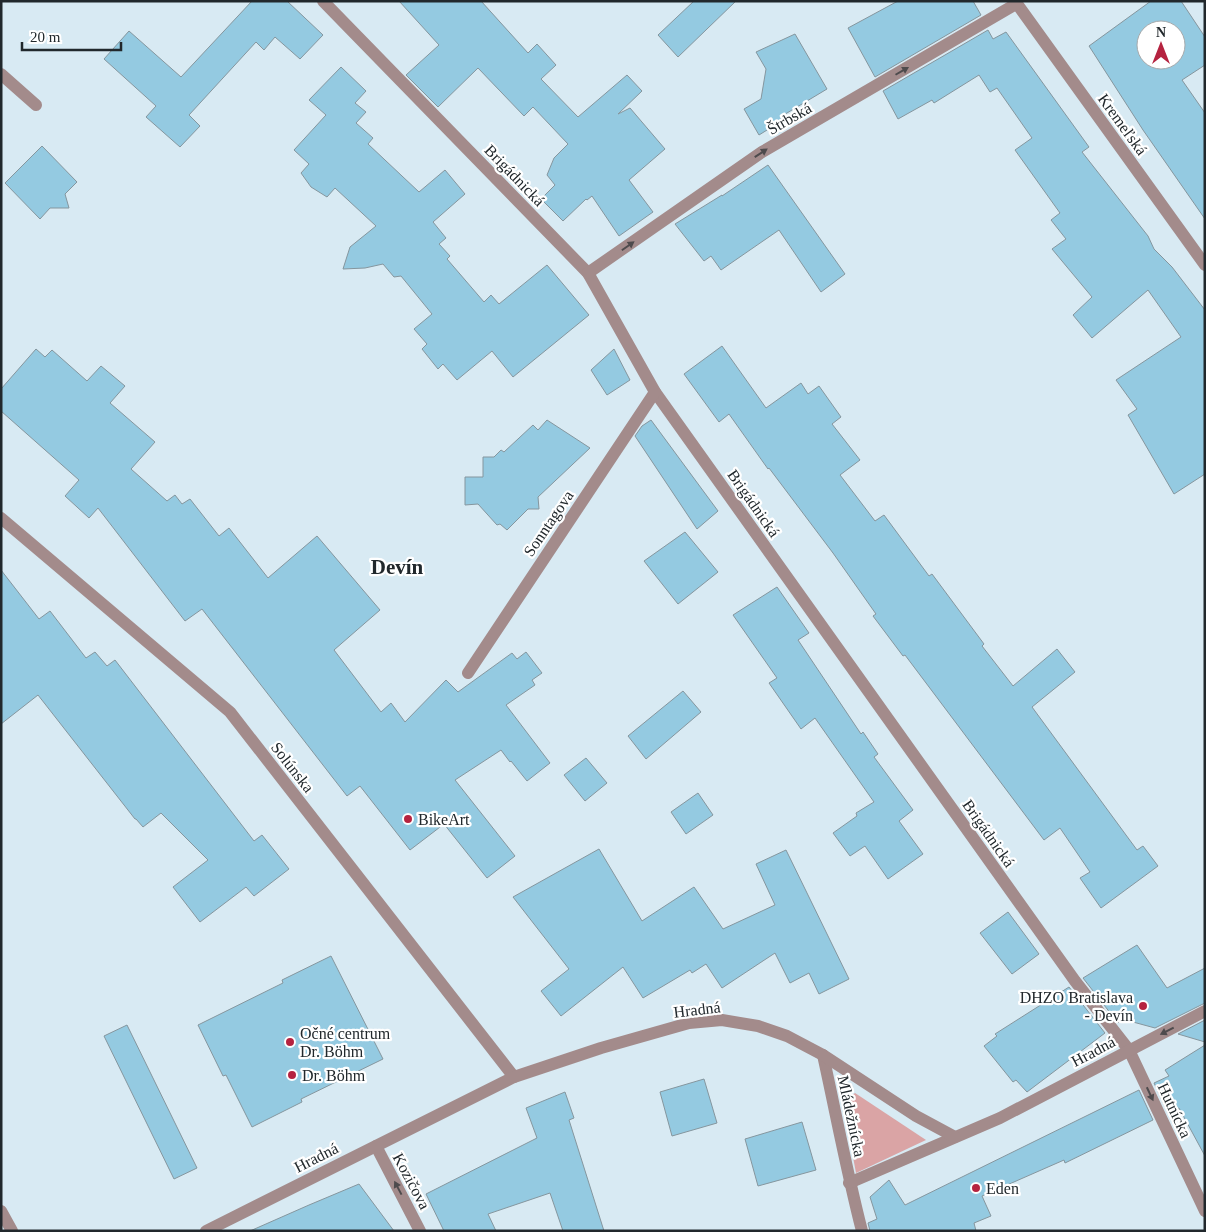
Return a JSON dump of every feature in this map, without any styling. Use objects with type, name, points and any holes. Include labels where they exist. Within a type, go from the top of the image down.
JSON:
[{"type":"street","name":"Brigádnická","points":[[323,1],[588,274],[655,392],[1074,981],[1129,1050]]},
{"type":"street","name":"Štrbská","points":[[588,274],[762,152],[1016,3]]},
{"type":"street","name":"Kremeľská","points":[[1016,3],[1205,265]]},
{"type":"street","points":[[1,74],[36,105]]},
{"type":"street","name":"Sonntagova","points":[[468,673],[655,392]]},
{"type":"street","name":"Solúnska","points":[[1,518],[230,712],[514,1078]]},
{"type":"street","name":"Hradná","points":[[206,1231],[514,1078],[601,1048],[689,1023],[722,1020],[758,1026],[787,1036],[823,1056],[916,1116],[954,1137],[1000,1118],[1205,1011]]},
{"type":"street","name":"Hutnícka","points":[[1129,1050],[1205,1211]]},
{"type":"street","name":"Mládežnícka","points":[[823,1056],[839,1124],[849,1183],[862,1231]]},
{"type":"street","name":"Mládežnícka","points":[[849,1183],[954,1137]]},
{"type":"street","name":"Kozičova","points":[[376,1146],[420,1231]]},
{"type":"street","points":[[1,1211],[12,1231]]},
{"type":"shaded area","points":[[855,1093],[926,1140],[856,1173],[843,1103]]},
{"type":"building","points":[[252,1],[287,1],[323,35],[300,59],[275,37],[264,50],[256,42],[189,115],[200,126],[180,147],[146,117],[156,106],[104,59],[129,31],[181,77]]},
{"type":"building","points":[[399,1],[481,1],[528,53],[537,44],[556,65],[541,79],[578,117],[627,75],[642,91],[618,114],[630,108],[665,149],[629,180],[653,212],[619,236],[592,196],[586,199],[563,221],[541,199],[555,185],[547,175],[554,158],[568,144],[533,107],[524,116],[478,68],[438,107],[406,75],[439,45]]},
{"type":"building","points":[[694,1],[736,1],[678,57],[658,35]]},
{"type":"building","points":[[898,1],[973,1],[981,15],[875,77],[848,28]]},
{"type":"building","points":[[1151,1],[1181,1],[1205,37],[1205,65],[1182,80],[1205,113],[1205,219],[1143,130],[1089,46]]},
{"type":"building","points":[[988,30],[993,39],[1006,32],[1089,147],[1082,152],[1148,236],[1154,249],[1172,267],[1205,310],[1205,474],[1174,494],[1128,415],[1137,409],[1116,380],[1181,337],[1148,290],[1092,338],[1073,315],[1092,297],[1052,249],[1066,239],[1051,220],[1060,213],[1015,150],[1032,138],[997,88],[990,92],[979,75],[934,103],[932,100],[898,119],[883,91]]},
{"type":"building","points":[[795,34],[827,89],[782,116],[780,122],[759,135],[744,109],[761,99],[766,69],[756,52]]},
{"type":"building","points":[[341,67],[366,91],[355,103],[366,112],[356,123],[373,138],[368,144],[419,192],[445,170],[465,194],[433,222],[446,238],[439,244],[450,256],[447,259],[484,302],[491,295],[499,304],[547,265],[589,315],[513,377],[492,351],[457,380],[443,364],[438,369],[422,349],[427,344],[414,329],[432,314],[401,276],[394,277],[383,264],[365,268],[343,269],[350,247],[376,226],[335,188],[327,197],[311,187],[301,173],[309,164],[294,150],[326,115],[309,100]]},
{"type":"building","points":[[42,146],[77,182],[65,194],[69,208],[50,208],[40,219],[5,183]]},
{"type":"building","points":[[768,165],[845,274],[821,292],[779,230],[721,270],[711,256],[704,261],[675,224],[722,196]]},
{"type":"building","points":[[722,346],[766,408],[801,383],[808,394],[819,386],[841,417],[832,424],[860,460],[840,475],[875,521],[884,515],[929,576],[932,574],[984,644],[982,646],[1013,686],[1057,649],[1075,672],[1032,707],[1137,850],[1143,846],[1158,866],[1101,908],[1080,878],[1090,872],[1060,828],[1044,840],[905,655],[903,656],[873,616],[876,614],[833,553],[768,469],[729,414],[719,422],[684,374]]},
{"type":"building","points":[[36,349],[45,357],[52,350],[87,381],[101,366],[125,386],[110,403],[155,442],[131,469],[167,501],[175,495],[182,504],[190,499],[219,536],[229,528],[268,578],[317,536],[380,610],[334,650],[381,712],[391,703],[405,722],[446,680],[458,692],[512,653],[517,659],[526,652],[542,673],[532,680],[535,685],[506,705],[550,763],[527,781],[501,750],[455,780],[515,856],[487,878],[444,824],[410,850],[360,786],[347,796],[202,609],[185,621],[98,508],[89,518],[65,496],[79,480],[1,411],[1,389]]},
{"type":"building","points":[[614,349],[630,380],[607,395],[591,370]]},
{"type":"building","points":[[547,420],[590,448],[538,497],[539,509],[528,509],[507,530],[500,524],[497,525],[478,504],[465,505],[465,477],[483,477],[483,457],[494,457],[501,450],[504,452],[533,425],[538,430]]},
{"type":"building","points":[[651,420],[718,511],[697,529],[635,436],[642,426]]},
{"type":"building","points":[[685,532],[718,572],[678,604],[644,561]]},
{"type":"building","points":[[1,570],[39,619],[50,611],[86,658],[95,652],[107,666],[115,660],[254,841],[262,835],[289,869],[254,896],[246,887],[200,922],[173,887],[208,860],[161,813],[143,827],[38,695],[1,724]]},
{"type":"building","points":[[777,587],[809,633],[798,640],[861,734],[863,732],[878,754],[874,757],[913,810],[899,821],[923,854],[888,879],[865,846],[850,856],[833,833],[857,816],[856,813],[874,802],[815,718],[801,729],[769,683],[777,678],[733,615]]},
{"type":"building","points":[[683,691],[701,712],[646,759],[628,736]]},
{"type":"building","points":[[586,758],[607,783],[585,801],[564,775]]},
{"type":"building","points":[[698,793],[713,815],[686,834],[671,812]]},
{"type":"building","points":[[599,849],[642,921],[694,887],[723,929],[775,905],[756,864],[786,850],[849,979],[819,994],[809,973],[790,983],[775,953],[722,988],[706,964],[692,973],[690,970],[643,998],[623,967],[561,1016],[541,991],[569,969],[513,897]]},
{"type":"building","points":[[1008,912],[1039,954],[1012,974],[980,933]]},
{"type":"building","points":[[1137,945],[1167,988],[1205,968],[1205,1003],[1155,1028],[1122,1019],[1118,1023],[1083,978]]},
{"type":"building","name":"Očné centrum Dr. Böhm","points":[[331,956],[383,1059],[301,1099],[302,1102],[252,1127],[226,1075],[223,1076],[198,1025],[283,983],[282,980]]},
{"type":"building","points":[[1069,987],[1105,1033],[1027,1092],[1016,1080],[1013,1082],[984,1046],[997,1036],[995,1034]]},
{"type":"building","points":[[1205,1020],[1205,1042],[1178,1034]]},
{"type":"building","points":[[127,1025],[197,1168],[174,1179],[104,1036]]},
{"type":"building","points":[[1205,1045],[1205,1156],[1179,1108],[1168,1113],[1154,1083],[1169,1076],[1165,1070]]},
{"type":"building","points":[[704,1079],[717,1123],[672,1136],[660,1092]]},
{"type":"building","points":[[1139,1090],[1153,1120],[1065,1163],[1064,1160],[982,1196],[991,1216],[974,1223],[976,1231],[870,1231],[868,1223],[877,1219],[870,1197],[889,1180],[905,1205]]},
{"type":"building","points":[[565,1092],[574,1118],[569,1120],[604,1231],[563,1231],[550,1193],[488,1214],[496,1231],[444,1231],[426,1194],[537,1138],[526,1108]]},
{"type":"building","points":[[802,1122],[816,1170],[758,1186],[745,1139]]},
{"type":"building","points":[[359,1184],[394,1231],[250,1231],[309,1205]]},
{"type":"place","name":"BikeArt","points":[[408,819]]},
{"type":"place","name":"DHZO Bratislava - Devín","points":[[1143,1006]]},
{"type":"place","name":"Očné centrum Dr. Böhm","points":[[290,1042]]},
{"type":"place","name":"Dr. Böhm","points":[[292,1075]]},
{"type":"place","name":"Eden","points":[[976,1188]]},
{"type":"district","name":"Devín","points":[[397,567]]}]
